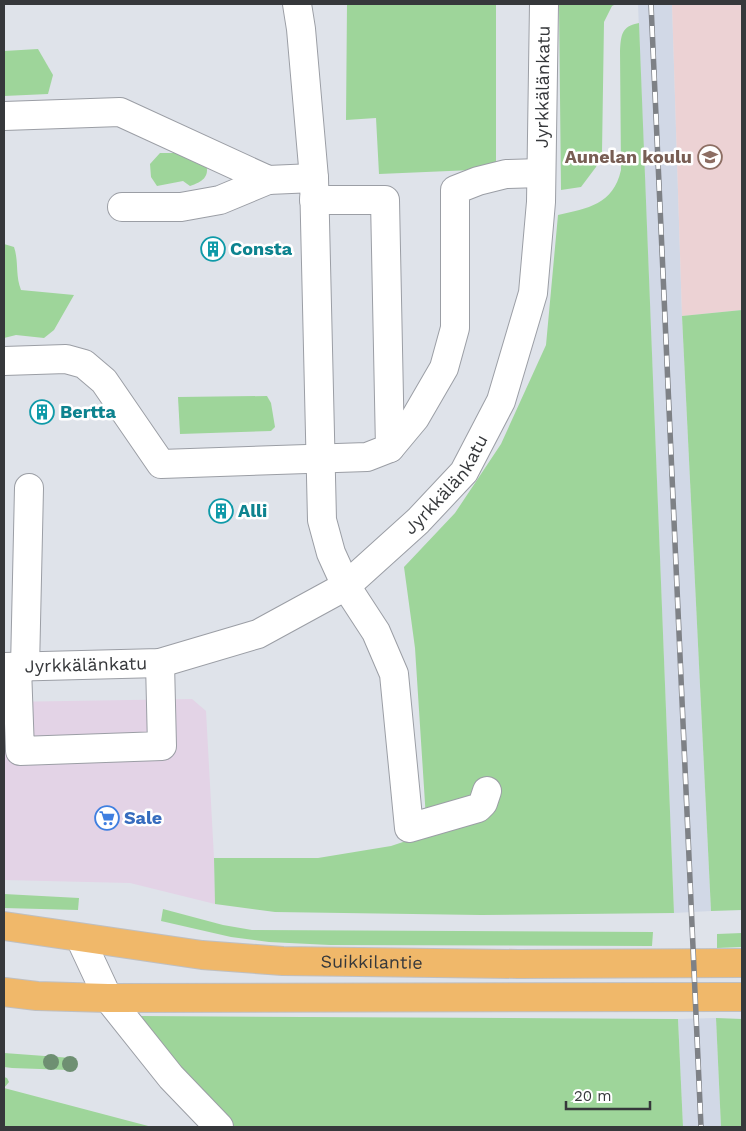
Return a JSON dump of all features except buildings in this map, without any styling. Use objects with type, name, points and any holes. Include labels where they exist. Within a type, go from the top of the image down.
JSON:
[{"type":"main road","name":"Suikkilantie","points":[[4,926],[202,955],[283,961],[508,964],[742,963]]},
{"type":"main road","name":"Suikkilantie","points":[[4,992],[37,996],[108,998],[742,997]]},
{"type":"street","points":[[297,4],[301,29],[314,189],[322,520],[331,553],[346,586],[376,632],[394,674],[409,828],[478,808],[483,803],[487,791]]},
{"type":"street","name":"Jyrkkälänkatu","points":[[15,668],[160,663],[258,634],[346,586],[418,521],[464,472],[501,401],[533,293],[541,173],[544,4]]},
{"type":"street","points":[[4,116],[120,112],[268,180],[386,200],[390,448]]},
{"type":"street","points":[[4,362],[66,359],[84,364],[104,382],[161,464],[367,457],[390,448],[415,418],[444,368],[454,328],[455,190],[506,174],[541,173]]},
{"type":"street","points":[[122,207],[181,207],[220,200],[268,180]]},
{"type":"street","points":[[29,488],[15,668],[20,751],[162,746],[160,663]]},
{"type":"street","points":[[80,938],[108,998],[171,1077],[219,1127]]},
{"type":"shaded area","points":[[638,4],[672,4],[682,316],[711,911],[674,913]]},
{"type":"shaded area","name":"Aunelan koulu","points":[[672,4],[742,4],[742,310],[682,316]]},
{"type":"shaded area","points":[[192,699],[206,711],[215,904],[130,883],[4,880],[4,702]]},
{"type":"shaded area","points":[[716,1018],[721,1127],[683,1127],[678,1019]]},
{"type":"green space","points":[[347,4],[496,4],[496,169],[379,174],[376,118],[346,120]]},
{"type":"green space","points":[[559,4],[616,4],[612,6],[604,22],[602,152],[596,167],[581,187],[561,190]]},
{"type":"green space","points":[[639,23],[674,913],[481,915],[275,912],[215,904],[214,858],[318,858],[391,846],[427,834],[415,648],[404,567],[455,513],[501,444],[546,345],[558,215],[598,203],[612,191],[617,182],[621,170],[621,41],[625,29]]},
{"type":"green space","points":[[38,49],[53,75],[48,94],[4,96],[4,51]]},
{"type":"green space","points":[[160,153],[181,153],[206,164],[206,176],[198,183],[190,186],[183,181],[157,186],[151,177],[150,164]]},
{"type":"green space","points":[[4,244],[14,247],[21,290],[74,295],[54,330],[44,338],[16,335],[4,338]]},
{"type":"green space","points":[[742,310],[742,910],[711,911],[682,316]]},
{"type":"green space","points":[[267,396],[271,403],[275,427],[271,431],[180,434],[178,397]]},
{"type":"green space","points":[[4,894],[79,898],[78,910],[4,908]]},
{"type":"green space","points":[[163,909],[223,925],[252,930],[653,932],[652,946],[330,945],[269,942],[231,937],[161,921]]},
{"type":"green space","points":[[742,933],[742,947],[717,948],[717,934]]},
{"type":"green space","points":[[141,1016],[678,1019],[683,1127],[235,1127],[199,1094]]},
{"type":"green space","points":[[716,1018],[742,1019],[742,1127],[721,1127]]},
{"type":"green space","points":[[4,1053],[72,1058],[77,1061],[74,1069],[68,1070],[12,1068],[4,1067]]},
{"type":"green space","points":[[4,1077],[9,1082],[4,1088]]},
{"type":"green space","points":[[4,1088],[152,1127],[4,1127]]},
{"type":"railway","points":[[651,4],[701,1127]]},
{"type":"place","name":"Aunelan koulu","points":[[710,157]]},
{"type":"place","name":"Consta","points":[[213,249]]},
{"type":"place","name":"Bertta","points":[[42,412]]},
{"type":"place","name":"Alli","points":[[221,511]]},
{"type":"place","name":"Sale","points":[[107,818]]}]
